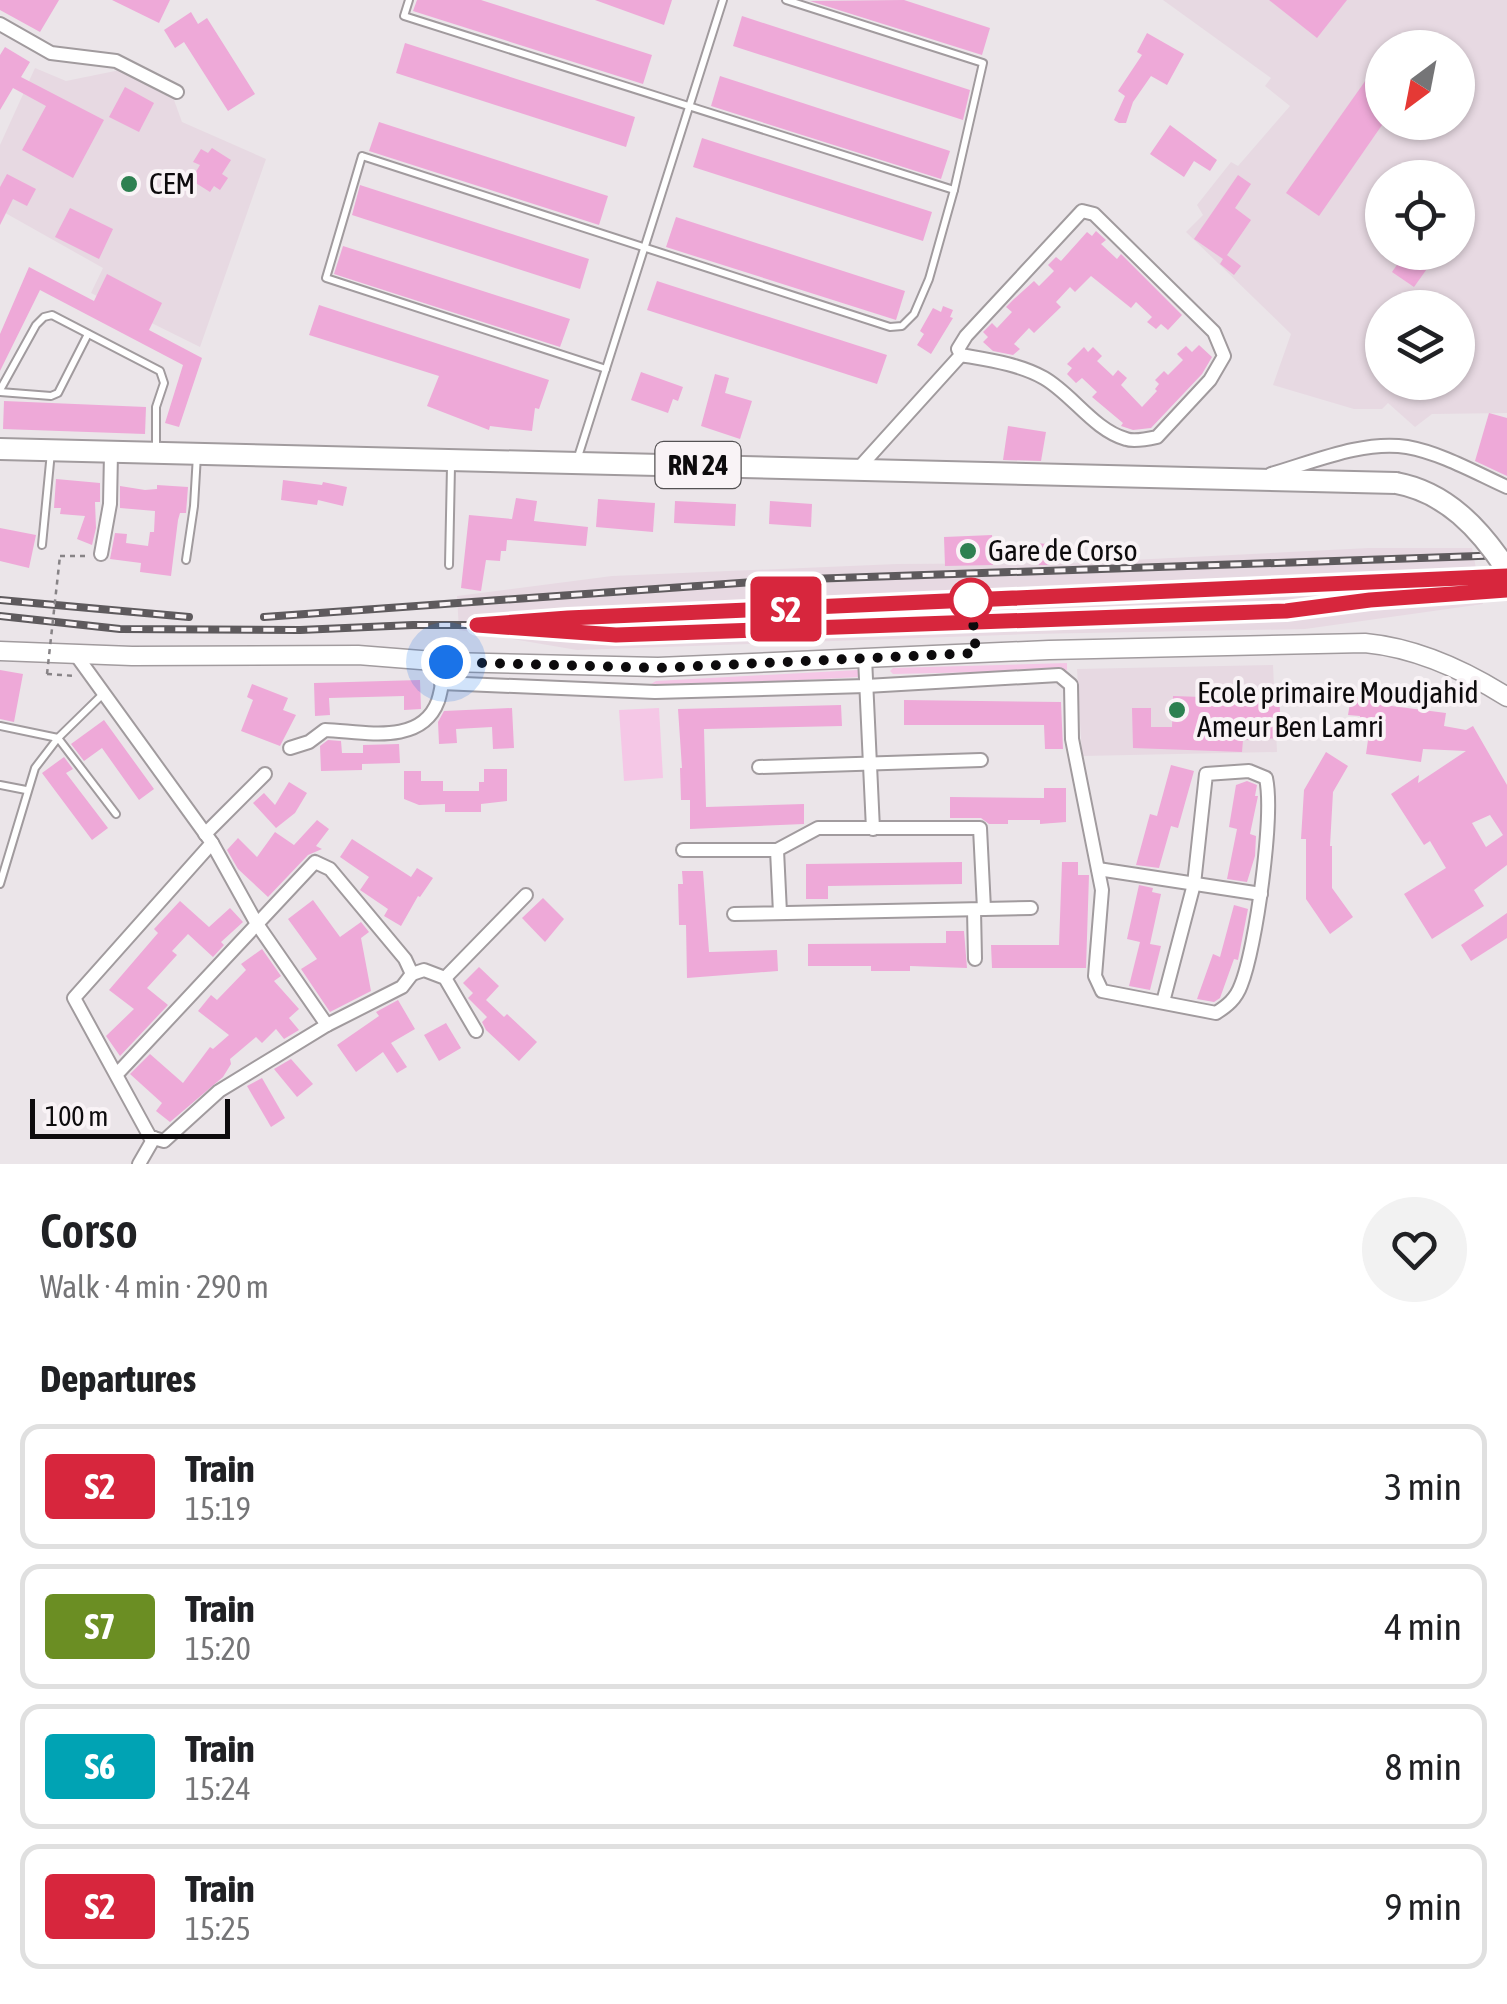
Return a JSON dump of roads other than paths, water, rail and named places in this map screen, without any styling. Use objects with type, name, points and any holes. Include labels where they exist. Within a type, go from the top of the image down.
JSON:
[{"type":"main road","name":"RN 24","points":[[0,448],[1396,483],[1414,486],[1454,510],[1487,540],[1507,570]]},
{"type":"street","points":[[0,24],[52,53],[116,61],[177,92]]},
{"type":"street","points":[[1082,211],[1094,214],[1214,332],[1224,356],[1210,380],[1157,437],[1126,439],[1043,377],[1005,363],[961,355],[958,349],[966,336],[1082,211]]},
{"type":"street","points":[[857,470],[961,355]]},
{"type":"street","points":[[1258,478],[1368,448],[1402,446],[1507,487]]},
{"type":"street","points":[[102,554],[110,504],[111,452]]},
{"type":"street","points":[[0,651],[76,655],[358,655],[446,662],[658,668],[1049,650],[1365,643],[1416,652],[1452,666],[1507,697]]},
{"type":"street","points":[[76,655],[208,838],[257,924],[327,1025]]},
{"type":"street","points":[[866,658],[873,829]]},
{"type":"street","points":[[290,748],[309,742],[325,730],[377,736],[405,732],[434,709],[446,662]]},
{"type":"street","points":[[442,683],[654,692],[1058,675],[1066,678],[1071,685],[1072,739],[1102,890],[1097,985],[1112,995],[1216,1013],[1232,1002],[1242,985],[1261,894],[1266,778],[1249,771],[1206,774],[1194,884],[1163,1002]]},
{"type":"street","points":[[758,768],[981,760]]},
{"type":"street","points":[[265,774],[74,998],[144,1132],[164,1141],[219,1090],[327,1025],[402,987],[412,974],[424,970],[445,978],[476,1032]]},
{"type":"street","points":[[683,850],[777,850],[818,828],[980,828],[975,959]]},
{"type":"street","points":[[777,850],[780,913]]},
{"type":"street","points":[[117,1074],[315,862],[322,863],[405,959],[412,974]]},
{"type":"street","points":[[1098,870],[1261,894]]},
{"type":"street","points":[[445,978],[526,895]]},
{"type":"street","points":[[734,914],[1030,908]]},
{"type":"street","points":[[139,1164],[154,1138]]},
{"type":"lane","points":[[409,0],[404,16],[954,190]]},
{"type":"lane","points":[[576,461],[723,0]]},
{"type":"lane","points":[[606,369],[326,278],[362,156],[890,327],[902,326],[914,314],[929,279],[983,63],[786,0]]},
{"type":"lane","points":[[88,334],[58,393],[51,396],[0,391],[36,325],[52,315],[160,371],[164,377],[156,406],[156,453]]},
{"type":"lane","points":[[42,545],[52,452]]},
{"type":"lane","points":[[186,560],[197,454]]},
{"type":"lane","points":[[449,564],[451,458]]},
{"type":"lane","points":[[0,884],[35,768],[58,738],[104,693]]},
{"type":"lane","points":[[0,726],[58,738],[116,814]]},
{"type":"lane","points":[[0,785],[26,790]]},
{"type":"railway","points":[[264,617],[780,580],[1507,555]]},
{"type":"railway","points":[[552,619],[1471,578]]},
{"type":"railway","points":[[0,616],[120,629],[498,625],[616,635],[1286,611],[1370,600],[1507,590]]},
{"type":"railway","points":[[0,600],[189,617]]},
{"type":"train","name":"S2","points":[[1507,576],[477,625],[616,635],[768,632],[1286,611],[1370,600],[1507,590]]},
{"type":"place","name":"CEM","points":[[129,184]]},
{"type":"place","name":"Gare de Corso","points":[[968,551]]},
{"type":"place","name":"Ecole primaire Moudjahid Ameur Ben Lamri","points":[[1177,710]]}]
